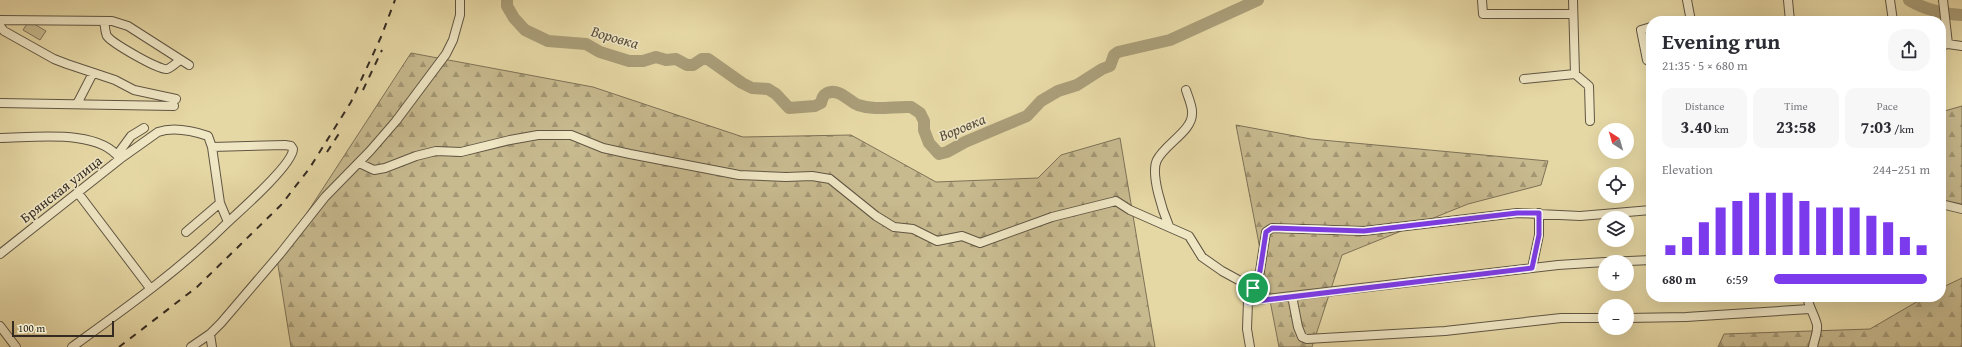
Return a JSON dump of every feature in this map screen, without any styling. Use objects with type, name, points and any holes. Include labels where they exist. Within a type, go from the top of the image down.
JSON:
[{"type":"street","points":[[191,347],[210,334],[280,254],[325,197],[359,163],[396,121],[446,54],[457,29],[460,0]]},
{"type":"street","points":[[1482,0],[1484,14],[1572,14]]},
{"type":"street","points":[[1573,0],[1572,14],[1575,74]]},
{"type":"street","points":[[1688,0],[1690,16]]},
{"type":"street","points":[[1788,0],[1790,16]]},
{"type":"street","points":[[1890,0],[1892,16]]},
{"type":"street","points":[[1943,0],[1943,16]]},
{"type":"street","points":[[0,20],[112,21],[128,26],[189,65]]},
{"type":"street","points":[[104,21],[106,33],[112,41],[149,62],[165,70],[180,60]]},
{"type":"street","points":[[0,26],[4,31],[54,59],[147,94],[175,102],[77,104],[0,103]]},
{"type":"street","points":[[1646,28],[1641,30],[1646,55]]},
{"type":"street","points":[[1946,45],[1962,46]]},
{"type":"street","points":[[77,104],[93,73]]},
{"type":"street","points":[[1524,79],[1575,74],[1590,86],[1590,121]]},
{"type":"street","points":[[1169,226],[1156,181],[1156,161],[1172,141],[1188,128],[1192,114],[1186,90]]},
{"type":"street","points":[[118,157],[131,136],[144,128]]},
{"type":"street","points":[[118,157],[165,129],[194,132],[208,136],[212,147],[220,203],[228,222]]},
{"type":"street","points":[[359,163],[374,170],[385,168],[416,156],[436,151],[461,152],[538,135],[572,136],[603,148],[739,175],[786,177],[812,176],[830,179],[876,216],[894,227],[913,229],[937,241],[962,236],[980,243],[1052,216],[1116,201],[1130,210],[1189,236],[1202,257],[1253,288]]},
{"type":"street","points":[[0,138],[72,137],[104,146],[118,157]]},
{"type":"street","points":[[72,347],[134,302],[194,255],[280,171],[292,155],[293,149],[291,146],[285,145],[212,147]]},
{"type":"street","name":"Брянская улица","points":[[0,254],[78,193],[118,157]]},
{"type":"street","points":[[78,193],[150,288]]},
{"type":"street","points":[[186,232],[220,203]]},
{"type":"street","points":[[1946,205],[1962,209]]},
{"type":"street","points":[[1250,347],[1248,302],[1260,271],[1266,232],[1272,228],[1364,231],[1517,213],[1580,216],[1646,210]]},
{"type":"street","points":[[1532,268],[1539,235],[1539,213]]},
{"type":"street","points":[[1634,261],[1646,260]]},
{"type":"street","points":[[1248,302],[1532,268],[1598,263]]},
{"type":"street","points":[[1292,296],[1298,327],[1302,337],[1307,339],[1445,331],[1561,318],[1598,318]]},
{"type":"street","points":[[1808,302],[1809,309],[1817,324],[1816,335],[1812,347]]},
{"type":"street","points":[[1634,318],[1686,317],[1809,309]]},
{"type":"street","points":[[0,326],[16,347]]},
{"type":"street","points":[[210,334],[212,347]]},
{"type":"green space","points":[[29,21],[46,31],[40,40],[23,30]]},
{"type":"green space","points":[[411,53],[593,87],[743,137],[851,135],[936,182],[1038,178],[1061,155],[1120,138],[1155,347],[291,347],[277,259]]},
{"type":"green space","points":[[1962,106],[1962,210],[1946,208],[1946,111]]},
{"type":"green space","points":[[1236,125],[1311,139],[1548,161],[1541,185],[1468,204],[1342,255],[1312,347],[1279,347]]},
{"type":"green space","points":[[1962,278],[1962,347],[1718,347],[1724,334],[1870,329],[1916,302],[1946,302],[1946,286]]},
{"type":"waterway","name":"Воровка","points":[[507,0],[507,6],[514,18],[525,30],[548,41],[586,44],[600,52],[629,61],[643,61],[656,57],[666,60],[676,59],[687,65],[693,65],[702,59],[708,59],[742,83],[752,88],[768,89],[776,94],[789,108],[815,106],[821,103],[823,97],[827,93],[832,92],[836,92],[864,107],[911,107],[920,113],[924,121],[924,130],[929,143],[939,154],[947,152],[965,142],[1027,116],[1041,101],[1058,91],[1077,85],[1102,69],[1110,66],[1114,55],[1118,52],[1170,40],[1258,0]]},
{"type":"waterway","name":"Воровка","points":[[1909,0],[1935,11],[1962,15]]},
{"type":"railway","points":[[119,347],[197,287],[281,205],[309,169],[351,102],[381,37],[395,0]]},
{"type":"railway","points":[[363,90],[382,50]]},
{"type":"railway","points":[[327,152],[342,129]]},
{"type":"route","points":[[1517,213],[1539,213],[1539,235],[1532,268],[1248,302],[1253,288],[1260,271],[1264,254],[1266,232],[1272,228],[1364,231],[1517,213]]}]
